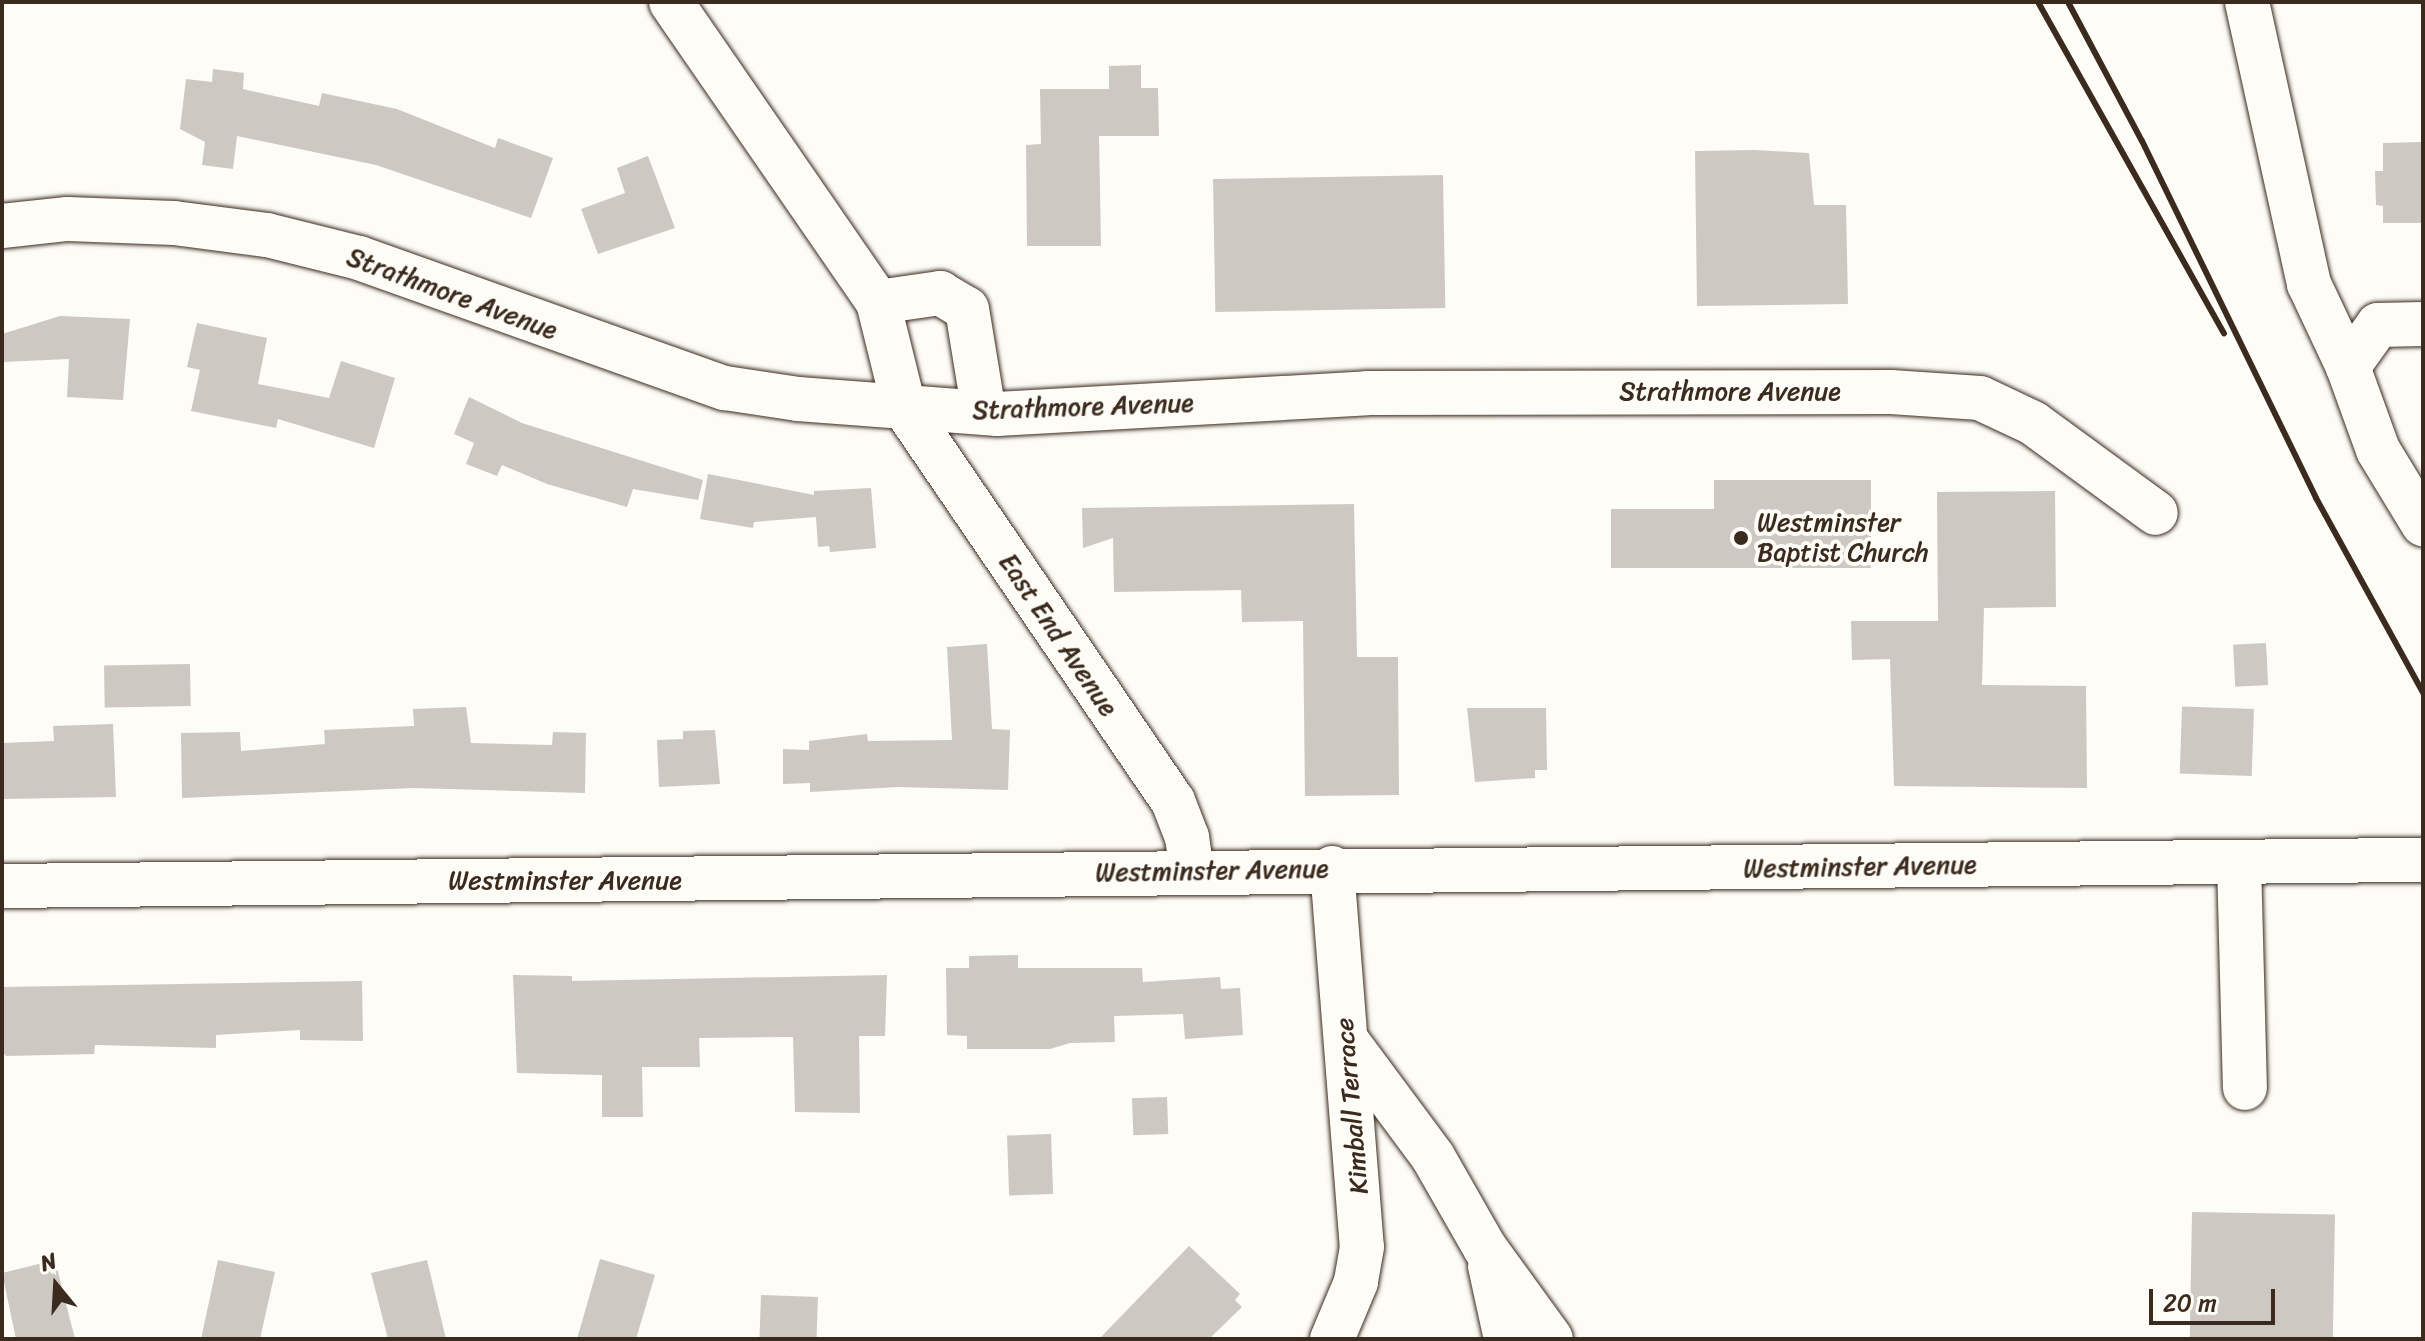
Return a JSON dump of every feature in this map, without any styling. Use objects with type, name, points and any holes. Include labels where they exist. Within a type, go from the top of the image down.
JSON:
[{"type":"street","points":[[671,2],[878,302],[904,407]]},
{"type":"street","points":[[2247,2],[2309,284],[2348,367],[2378,450],[2423,524]]},
{"type":"street","name":"Strathmore Avenue","points":[[2,226],[84,219],[174,223],[267,235],[359,258],[725,388],[904,407],[984,413],[1367,393],[1891,392],[1980,398],[2033,423],[2156,513]]},
{"type":"street","points":[[878,302],[940,293],[967,309],[984,413]]},
{"type":"street","points":[[2348,367],[2378,325],[2423,324]]},
{"type":"street","name":"East End Avenue","points":[[904,407],[1173,801],[1187,837],[1192,872]]},
{"type":"street","name":"Westminster Avenue","points":[[2,886],[1332,868],[2423,860]]},
{"type":"street","points":[[2239,862],[2245,1088]]},
{"type":"street","name":"Kimball Terrace","points":[[1332,868],[1362,1247],[1356,1282],[1332,1339]]},
{"type":"street","points":[[1347,1041],[1433,1157],[1485,1248],[1551,1339]]},
{"type":"street","points":[[1485,1248],[1506,1339]]},
{"type":"building","points":[[1141,65],[1141,88],[1158,88],[1159,136],[1099,136],[1101,246],[1027,246],[1026,145],[1041,144],[1040,89],[1109,89],[1109,66]]},
{"type":"building","points":[[213,69],[244,73],[243,89],[319,106],[322,93],[397,109],[495,148],[498,138],[553,158],[531,218],[376,165],[237,136],[233,169],[202,165],[205,142],[180,129],[186,79],[212,82]]},
{"type":"building","points":[[2423,142],[2423,223],[2383,223],[2383,206],[2376,205],[2375,171],[2383,171],[2383,143]]},
{"type":"building","points":[[1695,151],[1809,153],[1814,205],[1846,205],[1848,304],[1697,306]]},
{"type":"building","points":[[648,156],[675,228],[598,254],[581,209],[625,193],[617,168]]},
{"type":"building","points":[[1443,175],[1445,308],[1215,312],[1213,179]]},
{"type":"building","points":[[60,316],[130,319],[123,400],[67,397],[69,359],[2,362],[2,334]]},
{"type":"building","points":[[197,323],[267,338],[258,384],[329,398],[341,361],[395,378],[374,448],[278,419],[276,428],[191,411],[200,370],[187,367]]},
{"type":"building","points":[[469,397],[522,423],[703,480],[698,500],[633,489],[627,507],[547,484],[502,465],[497,476],[466,464],[474,443],[454,434]]},
{"type":"building","points":[[708,474],[814,495],[814,491],[871,488],[876,548],[830,552],[829,546],[818,547],[816,517],[754,522],[753,528],[700,519]]},
{"type":"building","name":"Westminster Baptist Church","points":[[1714,480],[1871,480],[1871,568],[1611,568],[1611,509],[1714,509]]},
{"type":"building","points":[[2055,491],[2056,607],[1984,608],[1982,685],[2086,686],[2087,788],[1894,786],[1890,659],[1852,660],[1851,621],[1938,621],[1937,492]]},
{"type":"building","points":[[1354,504],[1357,657],[1398,657],[1399,795],[1305,796],[1303,621],[1242,622],[1241,590],[1114,592],[1113,538],[1083,548],[1082,508]]},
{"type":"building","points":[[2266,643],[2268,685],[2235,687],[2233,645]]},
{"type":"building","points":[[987,644],[992,729],[1010,730],[1008,790],[898,787],[810,792],[810,783],[783,784],[783,749],[809,750],[809,741],[867,734],[868,741],[952,740],[947,647]]},
{"type":"building","points":[[190,664],[191,706],[105,707],[104,666]]},
{"type":"building","points":[[2182,706],[2254,709],[2252,776],[2180,773]]},
{"type":"building","points":[[466,707],[471,743],[552,745],[553,732],[586,733],[585,793],[413,788],[182,798],[181,733],[240,732],[241,751],[325,744],[324,730],[414,726],[413,709]]},
{"type":"building","points":[[1467,708],[1546,708],[1547,770],[1535,770],[1535,778],[1475,782]]},
{"type":"building","points":[[113,724],[116,797],[2,799],[2,743],[54,741],[53,726]]},
{"type":"building","points":[[715,730],[720,784],[659,787],[657,740],[683,739],[683,731]]},
{"type":"building","points":[[1018,955],[1018,968],[1142,968],[1143,982],[1220,977],[1221,989],[1240,988],[1243,1035],[1185,1039],[1183,1014],[1114,1016],[1115,1042],[1070,1043],[1050,1049],[967,1049],[967,1036],[947,1035],[946,968],[969,968],[969,956]]},
{"type":"building","points":[[513,975],[572,976],[572,981],[887,975],[885,1036],[859,1036],[860,1113],[795,1112],[793,1037],[699,1038],[700,1067],[642,1067],[643,1117],[602,1117],[602,1075],[517,1073]]},
{"type":"building","points":[[362,981],[363,1041],[300,1040],[300,1030],[216,1035],[216,1048],[95,1045],[94,1054],[6,1056],[2,1051],[2,987]]},
{"type":"building","points":[[1167,1097],[1168,1134],[1133,1135],[1132,1098]]},
{"type":"building","points":[[1051,1134],[1053,1194],[1009,1195],[1007,1136]]},
{"type":"building","points":[[2192,1212],[2335,1214],[2333,1339],[2190,1339]]},
{"type":"building","points":[[1189,1246],[1240,1294],[1235,1300],[1242,1307],[1209,1339],[1099,1339]]},
{"type":"building","points":[[600,1259],[655,1275],[636,1339],[577,1339]]},
{"type":"building","points":[[55,1260],[75,1339],[16,1339],[2,1273]]},
{"type":"building","points":[[218,1260],[275,1272],[260,1339],[201,1339]]},
{"type":"building","points":[[427,1260],[446,1339],[388,1339],[371,1273]]},
{"type":"building","points":[[761,1295],[818,1297],[816,1339],[759,1339]]},
{"type":"railway","points":[[2038,2],[2224,333]]},
{"type":"railway","points":[[2068,2],[2142,141],[2316,498],[2423,693]]},
{"type":"place","name":"Westminster Baptist Church","points":[[1741,538]]}]
